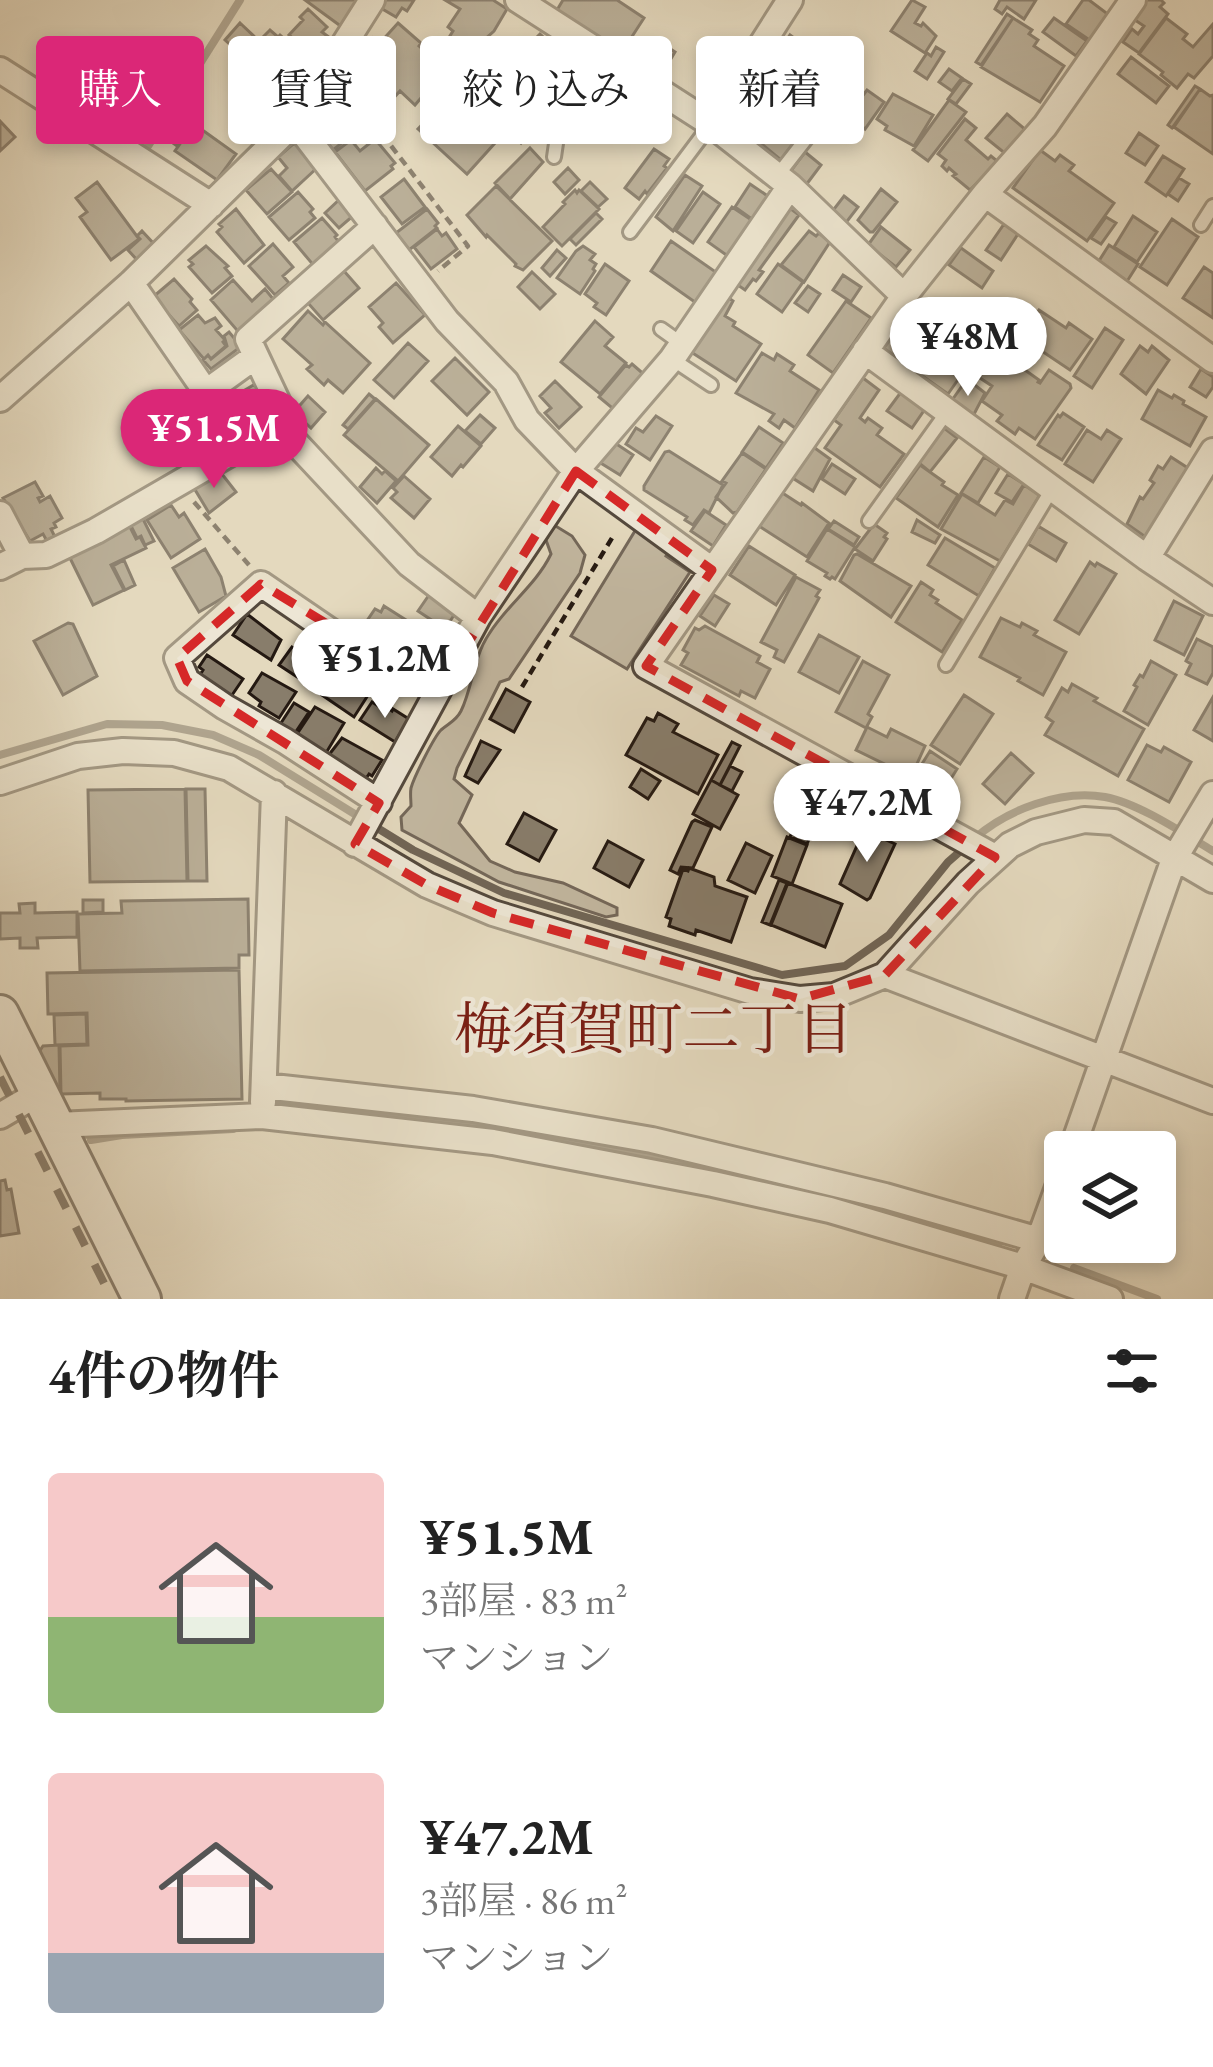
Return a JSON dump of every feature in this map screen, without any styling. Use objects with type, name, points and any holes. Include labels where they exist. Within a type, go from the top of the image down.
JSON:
[{"type":"street","points":[[350,36],[372,0]]},
{"type":"street","points":[[518,0],[574,36]]},
{"type":"street","points":[[767,36],[790,0]]},
{"type":"street","points":[[1132,0],[1045,126],[904,296],[646,666],[977,848],[1010,845],[1036,832],[1084,820],[1114,822],[1182,844],[1213,880]]},
{"type":"street","points":[[0,70],[211,205]]},
{"type":"street","points":[[0,399],[131,283],[273,144]]},
{"type":"street","points":[[313,144],[447,321],[506,382],[527,420],[576,471],[712,570]]},
{"type":"street","points":[[736,144],[783,181],[904,296]]},
{"type":"street","points":[[367,825],[478,617],[783,181]]},
{"type":"street","points":[[985,194],[1213,360]]},
{"type":"street","points":[[375,226],[248,339],[279,405],[279,425],[409,564],[478,617]]},
{"type":"street","points":[[131,283],[206,392],[256,356]]},
{"type":"street","points":[[865,352],[1213,602]]},
{"type":"street","points":[[0,514],[11,561],[46,555],[279,425]]},
{"type":"street","points":[[1148,558],[1213,451]]},
{"type":"street","points":[[438,691],[359,639],[346,642],[261,584],[177,658],[187,680],[285,741],[427,885],[493,913],[750,991],[800,1000],[834,996],[885,975],[968,883],[977,848]]},
{"type":"street","points":[[0,782],[79,756],[123,751],[174,753],[229,768],[274,793],[367,825]]},
{"type":"street","points":[[262,1116],[274,793]]},
{"type":"street","points":[[1079,1131],[1182,844],[1213,794]]},
{"type":"street","points":[[885,975],[1213,1101]]},
{"type":"street","points":[[0,1014],[142,1299]]},
{"type":"street","points":[[264,1086],[473,1109],[652,1140],[885,1196],[1039,1240]]},
{"type":"street","points":[[0,1116],[48,1109],[262,1116],[493,1142],[830,1210],[1024,1267],[1110,1299]]},
{"type":"street","points":[[1012,1299],[1044,1226]]},
{"type":"lane","points":[[554,157],[556,144]]},
{"type":"lane","points":[[630,232],[696,144]]},
{"type":"lane","points":[[783,181],[806,144]]},
{"type":"lane","points":[[1201,225],[1213,206]]},
{"type":"lane","points":[[672,344],[711,385]]},
{"type":"lane","points":[[869,521],[947,412]]},
{"type":"lane","points":[[946,665],[1052,489]]},
{"type":"path","points":[[390,144],[469,246],[421,286]]},
{"type":"path","points":[[178,484],[261,584]]},
{"type":"path","points":[[522,687],[629,509]]},
{"type":"highlighted area","points":[[576,471],[712,570],[646,666],[995,857],[885,975],[800,999],[493,913],[427,885],[355,844],[379,803],[187,681],[177,658],[261,584],[438,691]]},
{"type":"shaded area","points":[[554,525],[572,536],[585,555],[580,573],[509,679],[500,682],[457,768],[454,779],[472,795],[459,823],[490,861],[563,883],[617,908],[617,915],[606,917],[499,882],[402,830],[401,817],[411,806],[411,788],[424,758],[441,730],[461,711],[489,634],[551,554],[546,540]]},
{"type":"shaded area","points":[[638,526],[670,549],[666,556],[690,572],[627,669],[571,636]]},
{"type":"building","points":[[305,0],[360,0],[342,27]]},
{"type":"building","points":[[384,0],[414,0],[396,17],[379,7]]},
{"type":"building","points":[[445,0],[493,0],[507,9],[488,36],[450,36],[453,31],[448,27],[460,9]]},
{"type":"building","points":[[563,0],[617,0],[644,18],[632,36],[597,36],[557,10]]},
{"type":"building","points":[[912,0],[925,7],[915,23],[923,23],[936,36],[925,53],[891,31]]},
{"type":"building","points":[[1000,0],[1036,0],[1024,19],[1007,7],[1002,14],[995,9]]},
{"type":"building","points":[[1083,0],[1109,15],[1091,41],[1066,24]]},
{"type":"building","points":[[1146,0],[1161,0],[1160,7],[1168,14],[1139,53],[1123,42],[1132,29],[1138,34],[1144,26],[1135,20]]},
{"type":"building","points":[[308,9],[327,27],[322,32],[327,36],[290,36],[303,20],[300,17]]},
{"type":"building","points":[[1007,14],[1013,18],[981,65],[976,62]]},
{"type":"building","points":[[1013,18],[1032,30],[1029,34],[1038,40],[1034,46],[1064,66],[1040,102],[981,67]]},
{"type":"building","points":[[1054,18],[1087,41],[1076,56],[1043,32]]},
{"type":"building","points":[[1166,18],[1187,34],[1183,39],[1193,47],[1213,24],[1213,56],[1194,78],[1188,74],[1177,88],[1139,54]]},
{"type":"building","points":[[240,23],[254,36],[229,36]]},
{"type":"building","points":[[398,23],[420,42],[420,99],[415,105],[400,91],[396,95],[396,36],[386,36]]},
{"type":"building","points":[[936,47],[944,52],[927,79],[915,71]]},
{"type":"building","points":[[1131,57],[1169,86],[1156,103],[1118,74]]},
{"type":"building","points":[[949,69],[962,78],[952,91],[939,82]]},
{"type":"building","points":[[963,79],[971,84],[956,104],[948,99]]},
{"type":"building","points":[[1195,86],[1200,89],[1172,128],[1168,125]]},
{"type":"building","points":[[1200,89],[1213,95],[1213,154],[1174,127]]},
{"type":"building","points":[[867,90],[884,102],[865,129],[864,94]]},
{"type":"building","points":[[893,94],[933,115],[914,146],[885,130],[887,126],[877,119]]},
{"type":"building","points":[[949,100],[966,112],[928,161],[913,150]]},
{"type":"building","points":[[1007,114],[1027,131],[1007,155],[986,138]]},
{"type":"building","points":[[965,119],[976,128],[966,140],[988,159],[996,160],[970,190],[942,166],[946,160],[938,154]]},
{"type":"building","points":[[0,121],[15,137],[0,151]]},
{"type":"building","points":[[204,131],[236,154],[217,180],[175,151],[180,144],[204,144]]},
{"type":"building","points":[[1139,133],[1158,146],[1145,165],[1126,153]]},
{"type":"building","points":[[293,144],[299,145],[318,167],[292,191],[279,176],[287,168],[278,157]]},
{"type":"building","points":[[346,144],[354,144],[360,151],[379,144],[395,163],[365,191],[335,152]]},
{"type":"building","points":[[434,144],[494,144],[467,174]]},
{"type":"building","points":[[762,144],[794,144],[781,160]]},
{"type":"building","points":[[530,148],[543,162],[510,199],[495,183]]},
{"type":"building","points":[[654,149],[669,159],[667,168],[639,199],[625,188]]},
{"type":"building","points":[[1040,150],[1055,161],[1060,155],[1074,165],[1069,171],[1114,203],[1087,241],[1013,188]]},
{"type":"building","points":[[805,152],[821,165],[806,185],[790,172]]},
{"type":"building","points":[[1163,156],[1184,169],[1166,196],[1146,182]]},
{"type":"building","points":[[568,168],[579,180],[565,194],[554,182]]},
{"type":"building","points":[[271,169],[292,192],[267,214],[246,190]]},
{"type":"building","points":[[685,175],[702,186],[673,231],[656,217]]},
{"type":"building","points":[[1179,178],[1189,184],[1178,201],[1168,194]]},
{"type":"building","points":[[404,179],[425,207],[402,224],[381,197]]},
{"type":"building","points":[[97,182],[139,239],[111,260],[80,217],[87,212],[76,198]]},
{"type":"building","points":[[590,182],[607,199],[598,207],[581,191]]},
{"type":"building","points":[[750,184],[772,199],[756,222],[735,207]]},
{"type":"building","points":[[496,186],[552,241],[523,270],[467,215]]},
{"type":"building","points":[[881,189],[897,202],[870,232],[858,220]]},
{"type":"building","points":[[575,190],[599,209],[562,246],[543,227]]},
{"type":"building","points":[[298,192],[315,218],[289,240],[269,217]]},
{"type":"building","points":[[703,192],[720,204],[693,243],[676,231]]},
{"type":"building","points":[[844,196],[858,207],[845,224],[831,213]]},
{"type":"building","points":[[340,199],[354,215],[339,228],[325,213]]},
{"type":"building","points":[[787,206],[799,215],[759,270],[763,272],[745,290],[732,281]]},
{"type":"building","points":[[732,207],[756,223],[732,259],[708,242]]},
{"type":"building","points":[[236,209],[264,245],[244,263],[217,232]]},
{"type":"building","points":[[427,209],[437,228],[409,250],[396,233]]},
{"type":"building","points":[[596,213],[602,219],[576,245],[570,239]]},
{"type":"building","points":[[1133,216],[1157,232],[1137,262],[1114,247]]},
{"type":"building","points":[[1106,217],[1116,223],[1101,244],[1091,238]]},
{"type":"building","points":[[322,218],[341,245],[315,267],[294,242]]},
{"type":"building","points":[[1172,219],[1198,237],[1167,285],[1140,267]]},
{"type":"building","points":[[1004,224],[1018,234],[1001,260],[986,250]]},
{"type":"building","points":[[881,227],[910,250],[896,267],[868,245]]},
{"type":"building","points":[[437,229],[457,249],[431,269],[414,247]]},
{"type":"building","points":[[142,231],[155,245],[138,261],[128,250]]},
{"type":"building","points":[[809,231],[830,242],[804,282],[781,265]]},
{"type":"building","points":[[671,241],[720,275],[699,305],[651,271]]},
{"type":"building","points":[[273,244],[293,267],[283,276],[289,283],[275,295],[249,266]]},
{"type":"building","points":[[1109,245],[1138,264],[1126,283],[1097,264]]},
{"type":"building","points":[[206,246],[232,276],[212,293],[189,267],[193,264],[189,260]]},
{"type":"building","points":[[583,246],[595,254],[590,260],[596,264],[580,294],[557,278]]},
{"type":"building","points":[[961,248],[993,271],[982,288],[949,265]]},
{"type":"building","points":[[557,250],[566,258],[550,276],[542,268]]},
{"type":"building","points":[[605,264],[629,281],[606,315],[585,294]]},
{"type":"building","points":[[778,264],[803,282],[782,312],[757,294]]},
{"type":"building","points":[[1204,267],[1213,273],[1213,318],[1183,298]]},
{"type":"building","points":[[344,271],[359,288],[323,320],[308,303]]},
{"type":"building","points":[[532,272],[555,294],[540,309],[518,287]]},
{"type":"building","points":[[843,275],[861,287],[851,302],[833,290]]},
{"type":"building","points":[[174,279],[197,310],[179,326],[153,297]]},
{"type":"building","points":[[233,280],[252,301],[265,289],[278,305],[242,336],[211,300]]},
{"type":"building","points":[[396,283],[425,315],[393,343],[369,307]]},
{"type":"building","points":[[808,286],[820,294],[808,312],[795,303]]},
{"type":"building","points":[[723,294],[733,301],[725,316],[761,344],[736,381],[688,350]]},
{"type":"building","points":[[846,301],[871,318],[833,373],[808,355]]},
{"type":"building","points":[[978,306],[1002,323],[981,354],[956,337]]},
{"type":"building","points":[[1039,310],[1092,339],[1070,370],[1021,337]]},
{"type":"building","points":[[308,311],[370,363],[343,393],[328,380],[324,385],[307,369],[312,365],[283,339]]},
{"type":"building","points":[[198,315],[205,323],[215,318],[221,326],[216,330],[226,346],[211,359],[208,355],[204,359],[179,330]]},
{"type":"building","points":[[918,318],[971,361],[948,394],[883,348],[895,330],[905,337]]},
{"type":"building","points":[[595,321],[613,337],[605,346],[626,363],[600,394],[561,362]]},
{"type":"building","points":[[1105,328],[1123,340],[1092,388],[1074,376]]},
{"type":"building","points":[[229,332],[239,348],[211,369],[203,360],[227,346],[224,336]]},
{"type":"building","points":[[1003,334],[1023,344],[1025,349],[1015,363],[1038,382],[1049,370],[1070,384],[1035,439],[1019,428],[1015,434],[997,421],[1002,415],[982,401],[992,386],[974,374]]},
{"type":"building","points":[[408,343],[428,361],[394,398],[374,380]]},
{"type":"building","points":[[1140,346],[1148,352],[1152,346],[1169,360],[1146,394],[1121,374]]},
{"type":"building","points":[[762,353],[774,360],[777,354],[794,365],[790,371],[819,390],[795,428],[784,420],[779,428],[769,421],[774,414],[736,393]]},
{"type":"building","points":[[455,358],[489,392],[467,415],[432,381]]},
{"type":"building","points":[[632,364],[647,377],[617,412],[599,397]]},
{"type":"building","points":[[1201,369],[1213,377],[1206,397],[1190,387]]},
{"type":"building","points":[[863,378],[879,390],[860,418],[882,428],[877,435],[904,454],[880,487],[825,448],[841,425],[834,420]]},
{"type":"building","points":[[967,379],[985,393],[972,418],[950,403]]},
{"type":"building","points":[[555,381],[581,407],[559,428],[545,413],[551,408],[540,396]]},
{"type":"building","points":[[255,384],[261,394],[256,397],[270,419],[232,442],[216,418],[225,413],[220,405]]},
{"type":"building","points":[[1158,390],[1206,417],[1190,446],[1142,419]]},
{"type":"building","points":[[901,392],[925,409],[912,428],[887,411]]},
{"type":"building","points":[[369,394],[375,399],[348,429],[343,425]]},
{"type":"building","points":[[308,396],[325,412],[311,428],[294,412]]},
{"type":"building","points":[[376,399],[429,445],[398,481],[344,435]]},
{"type":"building","points":[[1063,413],[1084,427],[1062,460],[1038,445]]},
{"type":"building","points":[[480,415],[495,428],[481,444],[465,431]]},
{"type":"building","points":[[656,416],[672,426],[650,460],[626,444],[636,428],[643,432]]},
{"type":"building","points":[[458,426],[481,446],[452,476],[431,457]]},
{"type":"building","points":[[759,427],[783,443],[766,468],[742,452]]},
{"type":"building","points":[[944,428],[957,438],[930,472],[919,463]]},
{"type":"building","points":[[1087,430],[1101,439],[1107,430],[1121,439],[1093,482],[1065,464]]},
{"type":"building","points":[[612,441],[633,455],[620,475],[599,462]]},
{"type":"building","points":[[812,446],[830,459],[813,491],[791,477]]},
{"type":"building","points":[[669,451],[723,485],[709,513],[704,510],[693,525],[644,490]]},
{"type":"building","points":[[742,453],[766,469],[733,513],[716,497]]},
{"type":"building","points":[[984,457],[1000,467],[978,503],[961,493]]},
{"type":"building","points":[[1171,457],[1191,470],[1147,538],[1127,524],[1140,497],[1154,483],[1150,480],[1158,466],[1163,469]]},
{"type":"building","points":[[832,464],[855,479],[845,494],[822,479]]},
{"type":"building","points":[[920,465],[958,495],[938,527],[896,498]]},
{"type":"building","points":[[376,468],[396,481],[377,503],[360,487]]},
{"type":"building","points":[[218,469],[236,492],[209,513],[194,488]]},
{"type":"building","points":[[1008,474],[1024,484],[1012,502],[996,493]]},
{"type":"building","points":[[404,476],[430,499],[414,518],[391,498]]},
{"type":"building","points":[[35,482],[43,496],[40,502],[50,496],[62,518],[51,529],[55,537],[47,541],[43,534],[30,541],[3,498]]},
{"type":"building","points":[[1024,485],[1040,495],[1000,561],[941,529],[962,494],[995,515],[1005,500],[1013,504]]},
{"type":"building","points":[[781,492],[829,523],[807,557],[759,526]]},
{"type":"building","points":[[171,505],[179,517],[184,513],[200,539],[171,558],[147,520]]},
{"type":"building","points":[[705,511],[726,525],[713,546],[691,531]]},
{"type":"building","points":[[140,513],[154,541],[145,545],[128,520]]},
{"type":"building","points":[[917,520],[940,535],[935,543],[912,532]]},
{"type":"building","points":[[127,521],[146,548],[111,565],[124,590],[93,605],[68,554]]},
{"type":"building","points":[[834,521],[859,537],[854,545],[828,529]]},
{"type":"building","points":[[874,524],[887,533],[887,539],[873,561],[855,549]]},
{"type":"building","points":[[1038,526],[1066,543],[1056,561],[1028,544]]},
{"type":"building","points":[[827,529],[855,547],[835,579],[807,561]]},
{"type":"building","points":[[945,538],[995,568],[979,596],[928,565]]},
{"type":"building","points":[[749,546],[795,575],[776,605],[730,575]]},
{"type":"building","points":[[205,549],[226,596],[199,612],[173,568]]},
{"type":"building","points":[[857,554],[911,586],[891,617],[840,581]]},
{"type":"building","points":[[124,560],[135,585],[125,590],[113,566]]},
{"type":"building","points":[[1090,562],[1116,574],[1079,634],[1055,620]]},
{"type":"building","points":[[796,577],[820,590],[819,598],[784,662],[774,657],[777,650],[761,642]]},
{"type":"building","points":[[921,582],[933,590],[930,595],[936,603],[962,620],[942,652],[896,622]]},
{"type":"building","points":[[429,595],[456,612],[445,629],[418,611]]},
{"type":"building","points":[[714,595],[729,604],[715,626],[700,616]]},
{"type":"building","points":[[1174,601],[1203,616],[1184,655],[1155,640]]},
{"type":"building","points":[[384,606],[406,620],[389,645],[362,628],[375,609],[381,612]]},
{"type":"building","points":[[247,614],[281,640],[271,660],[233,635]]},
{"type":"building","points":[[1001,618],[1020,627],[1022,623],[1066,652],[1043,695],[980,657]]},
{"type":"building","points":[[73,624],[97,676],[63,695],[34,641]]},
{"type":"building","points":[[413,625],[435,644],[429,653],[436,657],[428,669],[397,650]]},
{"type":"building","points":[[705,626],[760,656],[757,662],[770,669],[755,698],[741,691],[739,696],[681,665],[695,628]]},
{"type":"building","points":[[819,635],[859,657],[839,693],[799,672]]},
{"type":"building","points":[[1197,639],[1213,647],[1213,673],[1207,684],[1186,674],[1191,664],[1186,661]]},
{"type":"building","points":[[292,647],[329,666],[314,688],[279,665]]},
{"type":"building","points":[[355,649],[389,671],[378,688],[340,663],[348,650]]},
{"type":"building","points":[[207,655],[243,679],[230,698],[198,678]]},
{"type":"building","points":[[863,661],[889,675],[868,714],[872,717],[866,728],[836,712]]},
{"type":"building","points":[[1151,661],[1176,675],[1148,725],[1124,711]]},
{"type":"building","points":[[262,673],[296,692],[279,718],[249,693]]},
{"type":"building","points":[[336,673],[370,692],[354,717],[322,695]]},
{"type":"building","points":[[1072,684],[1144,729],[1118,776],[1045,735],[1053,722],[1046,717],[1062,688],[1068,692]]},
{"type":"building","points":[[506,689],[530,702],[514,732],[490,719]]},
{"type":"building","points":[[964,695],[993,714],[960,764],[931,745]]},
{"type":"building","points":[[1213,697],[1213,741],[1194,730]]},
{"type":"building","points":[[372,702],[409,719],[395,742],[360,720]]},
{"type":"building","points":[[294,703],[309,712],[293,736],[279,726]]},
{"type":"building","points":[[315,707],[344,723],[326,753],[297,734]]},
{"type":"building","points":[[658,713],[678,724],[673,732],[718,755],[698,794],[626,755],[647,718],[654,721]]},
{"type":"building","points":[[867,727],[887,737],[891,729],[925,746],[911,777],[856,750]]},
{"type":"building","points":[[342,738],[382,760],[372,776],[365,780],[328,756]]},
{"type":"building","points":[[481,741],[500,750],[478,783],[465,776]]},
{"type":"building","points":[[732,742],[740,746],[720,785],[711,780]]},
{"type":"building","points":[[1147,745],[1161,752],[1164,747],[1191,762],[1169,802],[1128,780]]},
{"type":"building","points":[[930,751],[957,769],[944,790],[917,772]]},
{"type":"building","points":[[1011,753],[1033,773],[1005,804],[983,784]]},
{"type":"building","points":[[730,766],[742,772],[732,791],[720,785]]},
{"type":"building","points":[[641,769],[660,781],[648,799],[630,787]]},
{"type":"building","points":[[711,780],[738,795],[720,829],[693,814]]},
{"type":"building","points":[[185,789],[187,881],[90,882],[88,790]]},
{"type":"building","points":[[186,789],[205,789],[207,881],[188,881]]},
{"type":"building","points":[[805,799],[822,806],[807,844],[790,837]]},
{"type":"building","points":[[524,813],[556,830],[539,861],[507,844]]},
{"type":"building","points":[[695,820],[712,827],[693,868],[681,867],[678,874],[670,870]]},
{"type":"building","points":[[864,830],[895,844],[867,900],[840,884]]},
{"type":"building","points":[[787,837],[807,845],[792,884],[772,876]]},
{"type":"building","points":[[608,841],[643,860],[629,887],[594,868]]},
{"type":"building","points":[[746,843],[772,856],[755,893],[728,880]]},
{"type":"building","points":[[683,869],[714,877],[715,886],[747,897],[731,942],[669,926],[671,919],[666,917]]},
{"type":"building","points":[[779,880],[787,883],[770,925],[762,922]]},
{"type":"building","points":[[788,883],[842,904],[825,947],[771,925]]},
{"type":"building","points":[[248,899],[249,955],[239,955],[239,968],[80,971],[78,914],[122,913],[121,901]]},
{"type":"building","points":[[83,900],[103,900],[103,912],[83,913]]},
{"type":"building","points":[[35,903],[35,913],[77,912],[77,937],[37,938],[38,948],[20,948],[20,938],[0,939],[0,913],[20,913],[19,904]]},
{"type":"building","points":[[239,970],[242,1099],[126,1101],[100,1099],[100,1093],[61,1094],[60,1046],[88,1045],[87,1013],[48,1014],[47,973]]},
{"type":"building","points":[[86,1014],[87,1044],[55,1045],[54,1015]]},
{"type":"building","points":[[59,1045],[60,1092],[39,1052],[43,1046]]},
{"type":"building","points":[[5,1180],[19,1233],[0,1236],[0,1181]]},
{"type":"waterway","points":[[148,146],[240,0]]},
{"type":"waterway","points":[[0,755],[107,724],[162,725],[213,735],[259,755],[413,850],[504,893],[782,975],[845,966],[889,935],[964,848]]},
{"type":"waterway","points":[[975,838],[1036,804],[1088,795],[1132,805],[1213,851]]},
{"type":"waterway","points":[[283,1101],[479,1123],[688,1163],[789,1189]]},
{"type":"waterway","points":[[91,1140],[233,1129]]},
{"type":"waterway","points":[[879,1212],[999,1243]]},
{"type":"waterway","points":[[1074,1268],[1157,1299]]},
{"type":"railway","points":[[0,1077],[112,1299]]},
{"type":"district","name":"梅須賀町二丁目","points":[[654,1029]]}]
